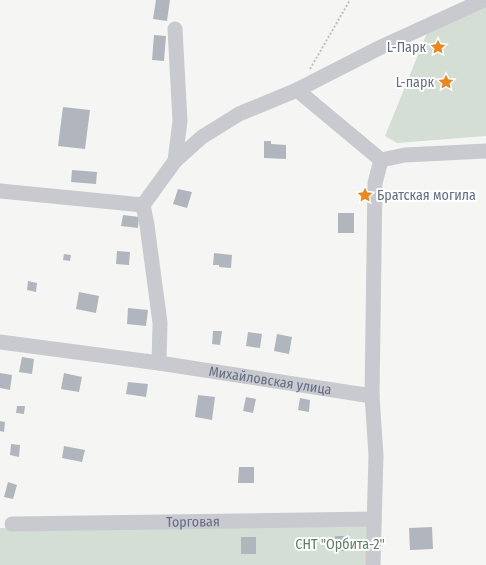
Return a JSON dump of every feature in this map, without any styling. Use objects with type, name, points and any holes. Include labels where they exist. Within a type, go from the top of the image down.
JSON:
[{"type":"street","points":[[159,363],[160,323],[143,205],[175,161],[202,137],[239,114],[297,90],[381,47],[484,0]]},
{"type":"street","points":[[175,29],[180,121],[175,161]]},
{"type":"street","points":[[297,90],[381,160]]},
{"type":"street","points":[[381,160],[405,155],[486,151]]},
{"type":"street","points":[[373,565],[376,455],[372,396],[375,183],[381,160]]},
{"type":"street","points":[[0,191],[143,205]]},
{"type":"street","name":"Михайловская улица","points":[[0,342],[159,363],[372,396]]},
{"type":"street","name":"Торговая","points":[[12,524],[374,519]]},
{"type":"path","points":[[307,74],[350,0]]},
{"type":"green space","name":"L-парк","points":[[486,3],[486,136],[397,143],[385,136],[429,28]]},
{"type":"green space","name":"СНТ \"Орбита-2\"","points":[[370,523],[368,565],[0,565],[0,528]]},
{"type":"building","points":[[156,0],[170,0],[167,21],[153,19]]},
{"type":"building","points":[[154,35],[166,36],[164,61],[152,60]]},
{"type":"building","points":[[63,107],[90,110],[85,149],[58,146]]},
{"type":"building","points":[[264,141],[271,141],[271,144],[286,145],[286,159],[264,158]]},
{"type":"building","points":[[72,170],[97,172],[96,184],[71,182]]},
{"type":"building","points":[[178,189],[192,192],[187,208],[173,204]]},
{"type":"building","points":[[338,213],[354,213],[354,233],[338,233]]},
{"type":"building","points":[[123,215],[139,217],[138,228],[121,226]]},
{"type":"building","points":[[117,251],[130,252],[129,265],[116,264]]},
{"type":"building","points":[[214,253],[232,255],[231,268],[213,265]]},
{"type":"building","points":[[64,254],[71,255],[70,261],[63,260]]},
{"type":"building","points":[[28,281],[37,283],[36,292],[27,290]]},
{"type":"building","points":[[79,292],[99,296],[96,313],[76,309]]},
{"type":"building","points":[[128,308],[148,310],[146,326],[127,324]]},
{"type":"building","points":[[213,331],[222,331],[220,345],[212,344]]},
{"type":"building","points":[[248,332],[262,334],[260,348],[246,346]]},
{"type":"building","points":[[277,334],[292,337],[289,354],[274,351]]},
{"type":"building","points":[[22,357],[34,359],[32,374],[19,372]]},
{"type":"building","points":[[0,373],[12,375],[10,390],[0,388]]},
{"type":"building","points":[[64,373],[82,377],[79,392],[61,389]]},
{"type":"building","points":[[128,382],[148,384],[146,397],[126,394]]},
{"type":"building","points":[[198,395],[215,397],[212,420],[195,417]]},
{"type":"building","points":[[246,397],[256,399],[253,413],[243,411]]},
{"type":"building","points":[[300,398],[310,400],[309,412],[298,410]]},
{"type":"building","points":[[17,406],[25,406],[24,414],[16,413]]},
{"type":"building","points":[[0,421],[5,422],[4,432],[0,431]]},
{"type":"building","points":[[11,444],[20,445],[19,457],[10,455]]},
{"type":"building","points":[[64,446],[85,450],[82,462],[62,458]]},
{"type":"building","points":[[239,467],[254,467],[254,483],[238,483]]},
{"type":"building","points":[[8,482],[17,485],[13,499],[4,497]]},
{"type":"building","points":[[432,527],[433,549],[410,550],[409,528]]},
{"type":"building","points":[[335,536],[346,536],[346,551],[335,551]]},
{"type":"building","points":[[241,537],[256,537],[256,554],[241,554]]},
{"type":"place","name":"L-Парк","points":[[438,47]]},
{"type":"place","name":"L-парк","points":[[446,82]]},
{"type":"place","name":"Братская могила","points":[[365,195]]}]
